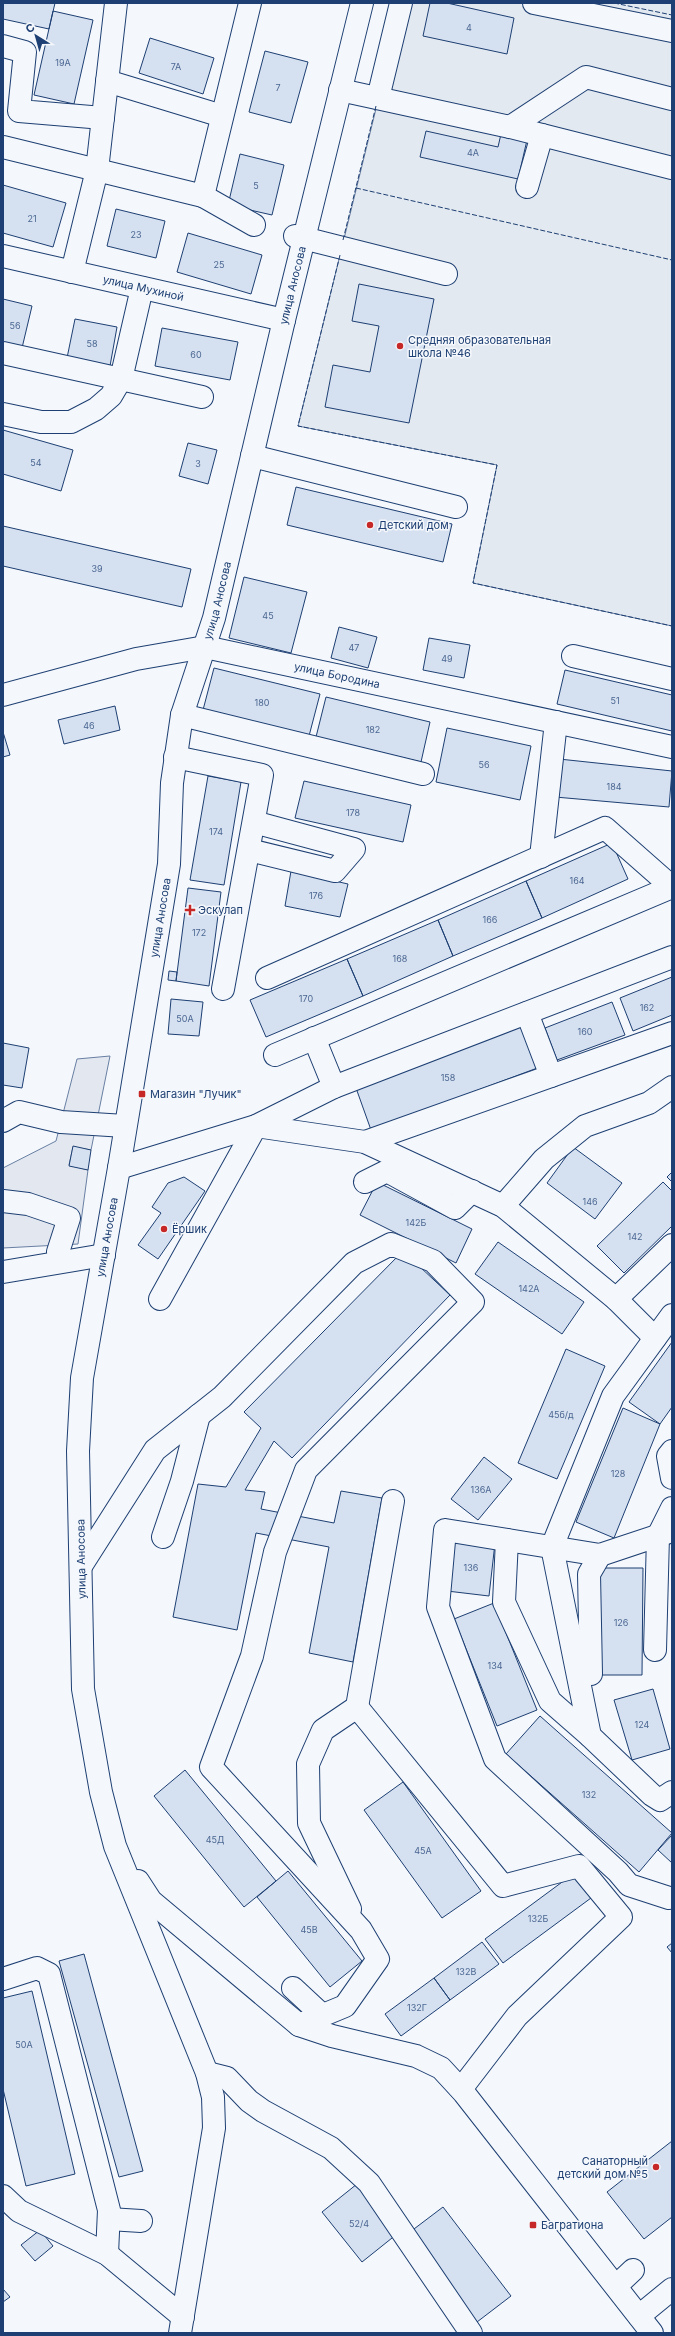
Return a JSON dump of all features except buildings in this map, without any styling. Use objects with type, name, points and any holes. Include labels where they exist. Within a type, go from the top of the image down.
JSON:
[{"type":"street","points":[[72,272],[97,170],[116,3]]},
{"type":"street","points":[[203,196],[250,3]]},
{"type":"street","name":"улица Аносова","points":[[115,1846],[101,1792],[83,1689],[78,1451],[82,1378],[99,1256],[119,1168],[169,864],[175,757],[182,715],[205,647],[284,320],[299,238],[340,90],[362,3]]},
{"type":"street","points":[[378,98],[401,3]]},
{"type":"street","points":[[534,3],[672,31]]},
{"type":"street","points":[[3,46],[25,52],[19,111],[103,118]]},
{"type":"street","points":[[510,127],[586,77],[672,99]]},
{"type":"street","points":[[107,81],[222,116]]},
{"type":"street","points":[[340,90],[510,127],[672,168]]},
{"type":"street","points":[[527,187],[542,135]]},
{"type":"street","points":[[3,148],[203,196],[254,225]]},
{"type":"street","points":[[299,238],[446,274]]},
{"type":"street","name":"улица Мухиной","points":[[3,256],[284,320]]},
{"type":"street","points":[[3,414],[41,422],[71,422],[96,409],[111,396],[121,379],[142,288]]},
{"type":"street","points":[[3,353],[202,397]]},
{"type":"street","points":[[252,456],[456,507]]},
{"type":"street","name":"улица Бородина","points":[[3,695],[136,659],[205,647],[672,747]]},
{"type":"street","points":[[573,656],[672,679]]},
{"type":"street","points":[[182,715],[423,774]]},
{"type":"street","points":[[541,857],[556,722]]},
{"type":"street","points":[[175,757],[262,774],[223,989]]},
{"type":"street","points":[[249,850],[335,871],[354,849],[254,822]]},
{"type":"street","points":[[267,978],[605,828],[672,887],[275,1055]]},
{"type":"street","points":[[119,1168],[256,1126],[334,1087],[672,957]]},
{"type":"street","points":[[526,1013],[551,1076]]},
{"type":"street","points":[[365,1142],[672,1033]]},
{"type":"street","points":[[314,1038],[334,1087]]},
{"type":"street","points":[[503,1206],[544,1159],[584,1126],[649,1103],[672,1087]]},
{"type":"street","points":[[8,1114],[61,1122],[125,1126]]},
{"type":"street","points":[[256,1126],[365,1142],[503,1206],[616,1299],[655,1338]]},
{"type":"street","points":[[160,1300],[256,1126]]},
{"type":"street","points":[[365,1182],[387,1171],[455,1208],[472,1191]]},
{"type":"street","points":[[3,1202],[28,1204],[69,1218],[58,1252]]},
{"type":"street","points":[[81,1566],[155,1450],[222,1397],[354,1263],[391,1244],[433,1261],[472,1302],[306,1470],[275,1552],[252,1656],[211,1767],[360,1930]]},
{"type":"street","points":[[616,1299],[672,1245]]},
{"type":"street","points":[[3,1257],[43,1250],[99,1256]]},
{"type":"street","points":[[3,1272],[99,1256]]},
{"type":"street","points":[[590,1736],[552,1547],[613,1396],[672,1315]]},
{"type":"street","points":[[163,1537],[182,1481],[199,1415]]},
{"type":"street","points":[[672,1451],[668,1456],[672,1478]]},
{"type":"street","points":[[300,2025],[345,2006],[378,1959],[360,1930],[309,1823],[308,1764],[323,1730],[357,1707],[393,1501]]},
{"type":"street","points":[[655,1650],[665,1533],[672,1508]]},
{"type":"street","points":[[665,1533],[600,1555],[445,1530],[438,1607],[494,1759],[613,1868],[629,1885],[669,1898]]},
{"type":"street","points":[[507,1540],[504,1602],[550,1701],[590,1736],[652,1795],[660,1800],[672,1792]]},
{"type":"street","points":[[591,1674],[589,1574],[600,1555]]},
{"type":"street","points":[[357,1707],[503,1886],[579,1866],[621,1917],[517,2016],[461,2089]]},
{"type":"street","points":[[115,1846],[151,1901],[300,2025],[332,2036],[416,2056],[441,2068],[461,2089],[652,2333]]},
{"type":"street","points":[[115,1846],[207,2073],[213,2097],[214,2128],[181,2325]]},
{"type":"street","points":[[3,1979],[37,1968],[50,1974],[109,2210],[107,2254]]},
{"type":"street","points":[[293,1988],[322,2015]]},
{"type":"street","points":[[207,2073],[227,2078],[249,2101],[263,2111],[331,2148],[369,2183],[471,2333]]},
{"type":"street","points":[[3,2196],[19,2211],[107,2254],[181,2325]]},
{"type":"street","points":[[109,2220],[141,2221]]},
{"type":"street","points":[[616,2286],[634,2270]]},
{"type":"street","points":[[639,2316],[672,2289]]},
{"type":"shaded area","points":[[402,3],[672,3],[672,626],[473,583],[497,465],[298,426]]},
{"type":"shaded area","points":[[110,1056],[91,1150],[73,1147],[69,1165],[88,1170],[78,1244],[3,1248],[3,1168],[56,1141],[77,1059]]},
{"type":"fence","points":[[614,3],[672,15]]},
{"type":"fence","points":[[343,240],[376,106]]},
{"type":"fence","points":[[356,188],[672,260]]},
{"type":"fence","points":[[340,255],[298,426],[497,465],[473,583],[672,626]]},
{"type":"place","name":"Средняя образовательная школа №46","points":[[400,346]]},
{"type":"place","name":"Детский дом","points":[[370,525]]},
{"type":"place","name":"Эскулап","points":[[190,910]]},
{"type":"place","name":"Магазин \"Лучик\"","points":[[142,1094]]},
{"type":"place","name":"Ёршик","points":[[164,1229]]},
{"type":"place","name":"Санаторный детский дом №5","points":[[656,2167]]},
{"type":"place","name":"Багратиона","points":[[533,2225]]}]
